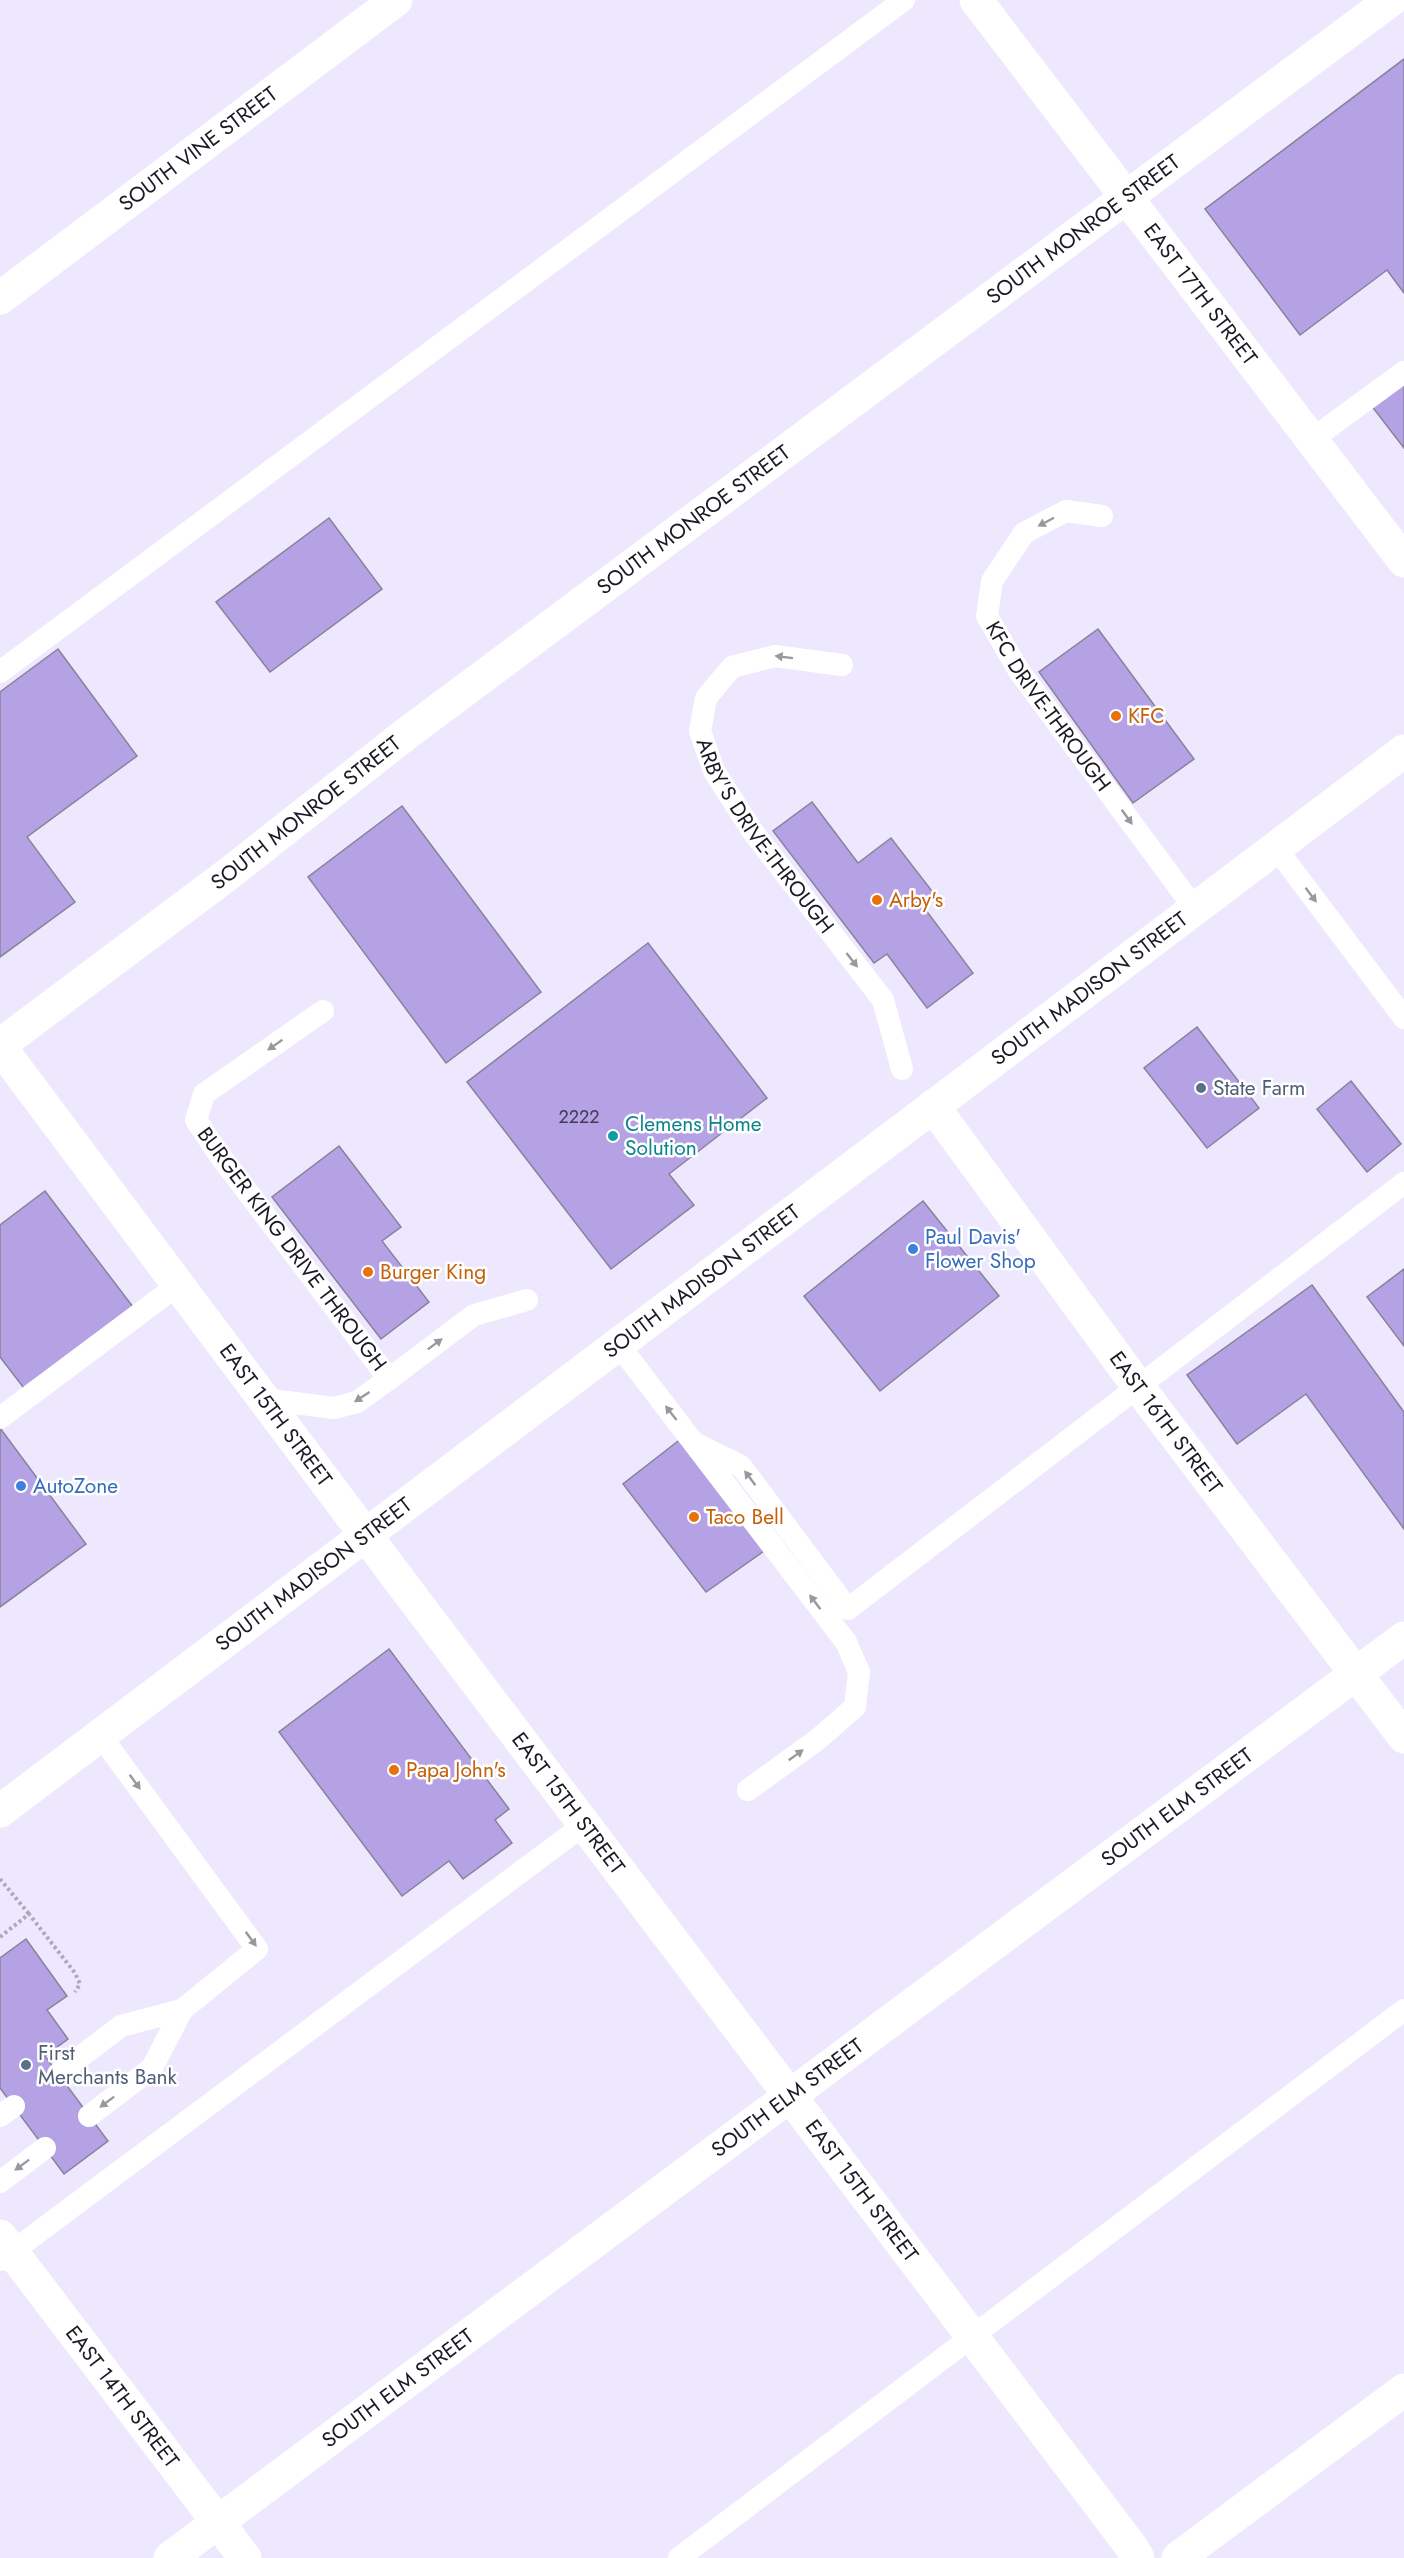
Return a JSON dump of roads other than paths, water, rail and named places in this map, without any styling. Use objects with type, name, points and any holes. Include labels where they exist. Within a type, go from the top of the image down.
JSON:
[{"type":"street","name":"SOUTH VINE STREET","points":[[0,298],[396,0]]},
{"type":"street","name":"EAST 17TH STREET","points":[[976,0],[1404,561]]},
{"type":"street","name":"SOUTH MONROE STREET","points":[[0,1046],[227,876],[392,744],[1391,0]]},
{"type":"street","name":"SOUTH MADISON STREET","points":[[0,1811],[1404,751]]},
{"type":"street","name":"EAST 15TH STREET","points":[[0,1046],[365,1535],[1130,2544],[1138,2558]]},
{"type":"street","name":"EAST 16TH STREET","points":[[933,1106],[1137,1385],[1358,1673],[1404,1737]]},
{"type":"street","name":"SOUTH ELM STREET","points":[[170,2558],[1404,1638]]},
{"type":"street","name":"EAST 14TH STREET","points":[[4,2250],[245,2558]]},
{"type":"street","points":[[1178,2558],[1404,2390]]},
{"type":"lane","points":[[0,672],[904,0]]},
{"type":"lane","points":[[1311,441],[1404,372]]},
{"type":"lane","name":"KFC DRIVE-THROUGH","points":[[1101,516],[1066,511],[1024,533],[992,581],[987,616],[1019,671],[1195,909]]},
{"type":"lane","name":"ARBY'S DRIVE-THROUGH","points":[[842,665],[775,656],[732,668],[706,698],[700,731],[714,771],[753,832],[883,1000],[902,1069]]},
{"type":"lane","points":[[1276,848],[1404,1018]]},
{"type":"lane","name":"BURGER KING DRIVE THROUGH","points":[[264,1399],[334,1408],[357,1401],[389,1379],[218,1153],[196,1120],[204,1094],[323,1011]]},
{"type":"lane","points":[[694,1443],[741,1466],[848,1609],[1137,1385],[1404,1183]]},
{"type":"lane","points":[[0,1418],[178,1285]]},
{"type":"lane","points":[[389,1379],[474,1315],[527,1300]]},
{"type":"lane","points":[[618,1344],[846,1642],[859,1672],[855,1707],[817,1740],[748,1790]]},
{"type":"lane","points":[[88,2116],[152,2067],[182,2010],[257,1949],[100,1735]]},
{"type":"lane","points":[[4,2250],[585,1824]]},
{"type":"lane","points":[[58,2074],[121,2026],[182,2010]]},
{"type":"lane","points":[[680,2558],[1404,2010]]},
{"type":"lane","points":[[0,2182],[45,2148]]},
{"type":"place","name":"KFC","points":[[1116,716]]},
{"type":"place","name":"Arby's","points":[[877,900]]},
{"type":"place","name":"State Farm","points":[[1201,1088]]},
{"type":"place","name":"Clemens Home Solution","points":[[613,1136]]},
{"type":"place","name":"Paul Davis' Flower Shop","points":[[913,1249]]},
{"type":"place","name":"Burger King","points":[[368,1272]]},
{"type":"place","name":"AutoZone","points":[[21,1486]]},
{"type":"place","name":"Taco Bell","points":[[694,1517]]},
{"type":"place","name":"Papa John's","points":[[394,1770]]},
{"type":"place","name":"First Merchants Bank","points":[[26,2065]]}]
